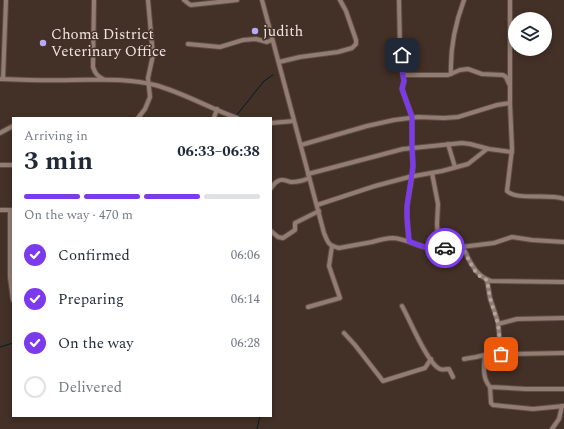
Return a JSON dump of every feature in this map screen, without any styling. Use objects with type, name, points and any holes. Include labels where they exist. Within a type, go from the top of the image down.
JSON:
[{"type":"street","points":[[6,0],[2,79],[47,81],[106,80],[148,84],[174,91],[235,117]]},
{"type":"street","points":[[94,0],[93,67],[95,74],[106,80]]},
{"type":"street","points":[[139,117],[145,109],[150,97],[148,78],[152,55],[148,0]]},
{"type":"street","points":[[184,0],[191,5],[237,0]]},
{"type":"street","points":[[262,0],[328,244],[339,248],[393,238],[409,241],[422,247],[438,249],[478,246],[496,242],[512,236],[532,240],[564,242]]},
{"type":"street","points":[[279,62],[300,57],[338,52],[355,46],[356,40],[340,0]]},
{"type":"street","points":[[398,0],[400,48],[403,60],[401,64],[404,81],[402,89],[412,117],[413,160],[407,206],[409,241]]},
{"type":"street","points":[[452,74],[451,58],[457,19],[464,0]]},
{"type":"street","points":[[510,0],[510,103],[512,152],[507,191],[508,193],[517,195],[534,197],[557,196],[564,199]]},
{"type":"street","points":[[188,44],[220,47],[243,40],[256,39],[267,42],[272,40]]},
{"type":"street","points":[[403,75],[452,74],[460,70],[468,70],[478,73],[503,75],[510,84]]},
{"type":"street","points":[[301,145],[385,122],[412,117],[458,117],[497,105],[510,103]]},
{"type":"street","points":[[214,117],[217,110]]},
{"type":"street","points":[[272,123],[294,121]]},
{"type":"street","points":[[0,133],[12,127]]},
{"type":"street","points":[[272,187],[277,181],[303,181],[309,176],[412,147],[465,143],[487,149],[512,152]]},
{"type":"street","points":[[448,144],[455,167]]},
{"type":"street","points":[[317,205],[375,186],[412,176],[432,173],[468,164],[487,149]]},
{"type":"street","points":[[0,165],[12,164]]},
{"type":"street","points":[[432,173],[438,204],[438,249]]},
{"type":"street","points":[[0,210],[11,210],[10,277],[12,292]]},
{"type":"street","points":[[272,232],[278,237],[283,238],[295,230],[295,223],[319,211]]},
{"type":"street","points":[[308,307],[340,298],[329,266],[332,246]]},
{"type":"street","points":[[461,247],[478,275],[487,280],[564,282]]},
{"type":"street","points":[[487,280],[490,298],[498,324],[501,354]]},
{"type":"street","points":[[402,306],[425,351],[439,369],[449,369],[453,377]]},
{"type":"street","points":[[498,324],[517,319],[564,318]]},
{"type":"street","points":[[344,333],[383,381],[425,368],[431,359]]},
{"type":"street","points":[[464,359],[489,354],[564,353]]},
{"type":"street","points":[[485,355],[484,375],[490,387],[491,403],[493,405],[530,409],[563,406],[559,419],[552,429]]},
{"type":"street","points":[[490,387],[564,389]]},
{"type":"waterway","points":[[236,116],[264,81],[273,75]]},
{"type":"waterway","points":[[0,347],[12,343]]},
{"type":"waterway","points":[[257,429],[260,417]]},
{"type":"way so far","points":[[445,248],[461,247],[478,275],[487,280],[490,298],[497,318],[501,354]]},
{"type":"place","name":"judith","points":[[255,31]]},
{"type":"place","name":"Choma District Veterinary Office","points":[[43,43]]},
{"type":"route","points":[[402,55],[403,60],[401,64],[404,81],[402,89],[412,117],[413,166],[407,206],[409,241],[430,249],[445,248]]}]
